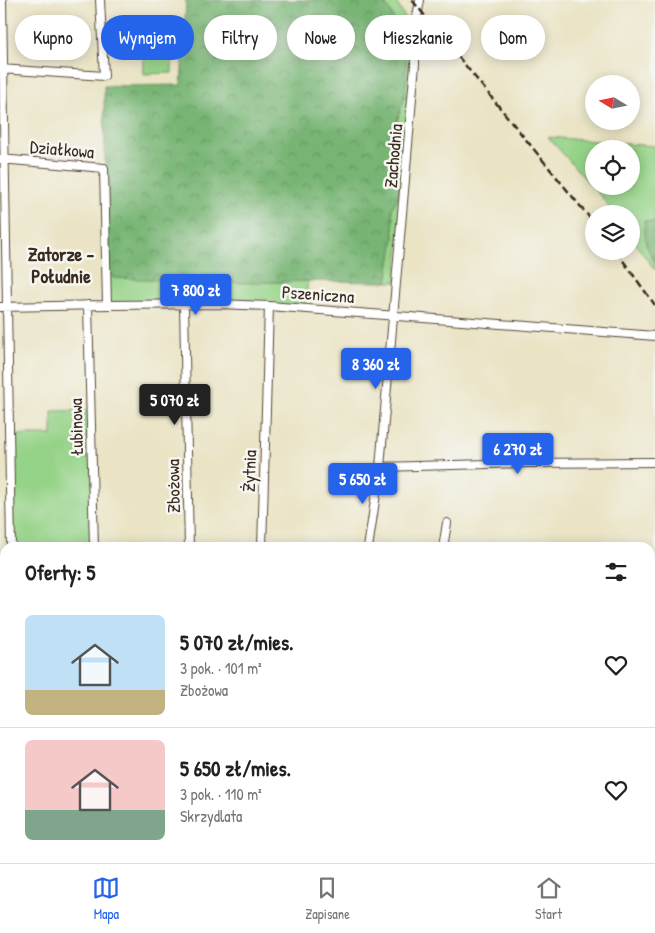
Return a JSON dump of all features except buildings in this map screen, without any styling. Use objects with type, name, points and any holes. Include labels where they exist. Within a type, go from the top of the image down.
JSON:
[{"type":"street","points":[[2,0],[4,307],[11,542]]},
{"type":"street","points":[[1,69],[104,76],[100,0]]},
{"type":"street","name":"Zachodnia","points":[[369,542],[380,466],[415,64],[415,28],[420,0]]},
{"type":"street","name":"Działkowa","points":[[2,159],[104,168],[107,305]]},
{"type":"street","name":"Zbożowa","points":[[184,304],[189,542]]},
{"type":"street","name":"Pszeniczna","points":[[4,307],[219,304],[394,315]]},
{"type":"street","name":"Łubinowa","points":[[88,305],[94,542]]},
{"type":"street","name":"Żytnia","points":[[262,542],[269,306]]},
{"type":"street","points":[[394,315],[653,336]]},
{"type":"street","points":[[380,466],[655,462]]},
{"type":"street","points":[[444,542],[447,524]]},
{"type":"green space","points":[[186,0],[383,0],[392,15],[365,15],[365,60],[406,60],[404,99],[397,120],[399,194],[392,208],[394,237],[387,282],[308,281],[244,283],[114,278],[106,272],[104,86],[181,85],[182,60],[194,60],[194,15],[185,15]]},
{"type":"green space","points":[[383,0],[395,0],[403,15],[392,15]]},
{"type":"green space","points":[[144,60],[172,60],[172,73],[144,74]]},
{"type":"green space","points":[[406,60],[413,60],[396,282],[387,282],[394,237],[392,208],[399,194],[397,120],[404,99]]},
{"type":"green space","points":[[548,137],[585,140],[585,179]]},
{"type":"green space","points":[[640,145],[655,146],[655,222],[645,221],[646,245],[655,262],[655,270],[640,250],[640,205],[608,205],[600,195],[640,195]]},
{"type":"green space","points":[[644,221],[655,222],[655,262],[646,245]]},
{"type":"green space","points":[[106,272],[244,283],[308,281],[305,308],[107,305]]},
{"type":"green space","points":[[91,410],[94,542],[11,542],[10,435],[52,435],[52,411]]},
{"type":"railway","points":[[412,0],[585,212]]},
{"type":"railway","points":[[622,260],[655,305]]},
{"type":"district","name":"Zatorze - Południe","points":[[61,265]]}]
